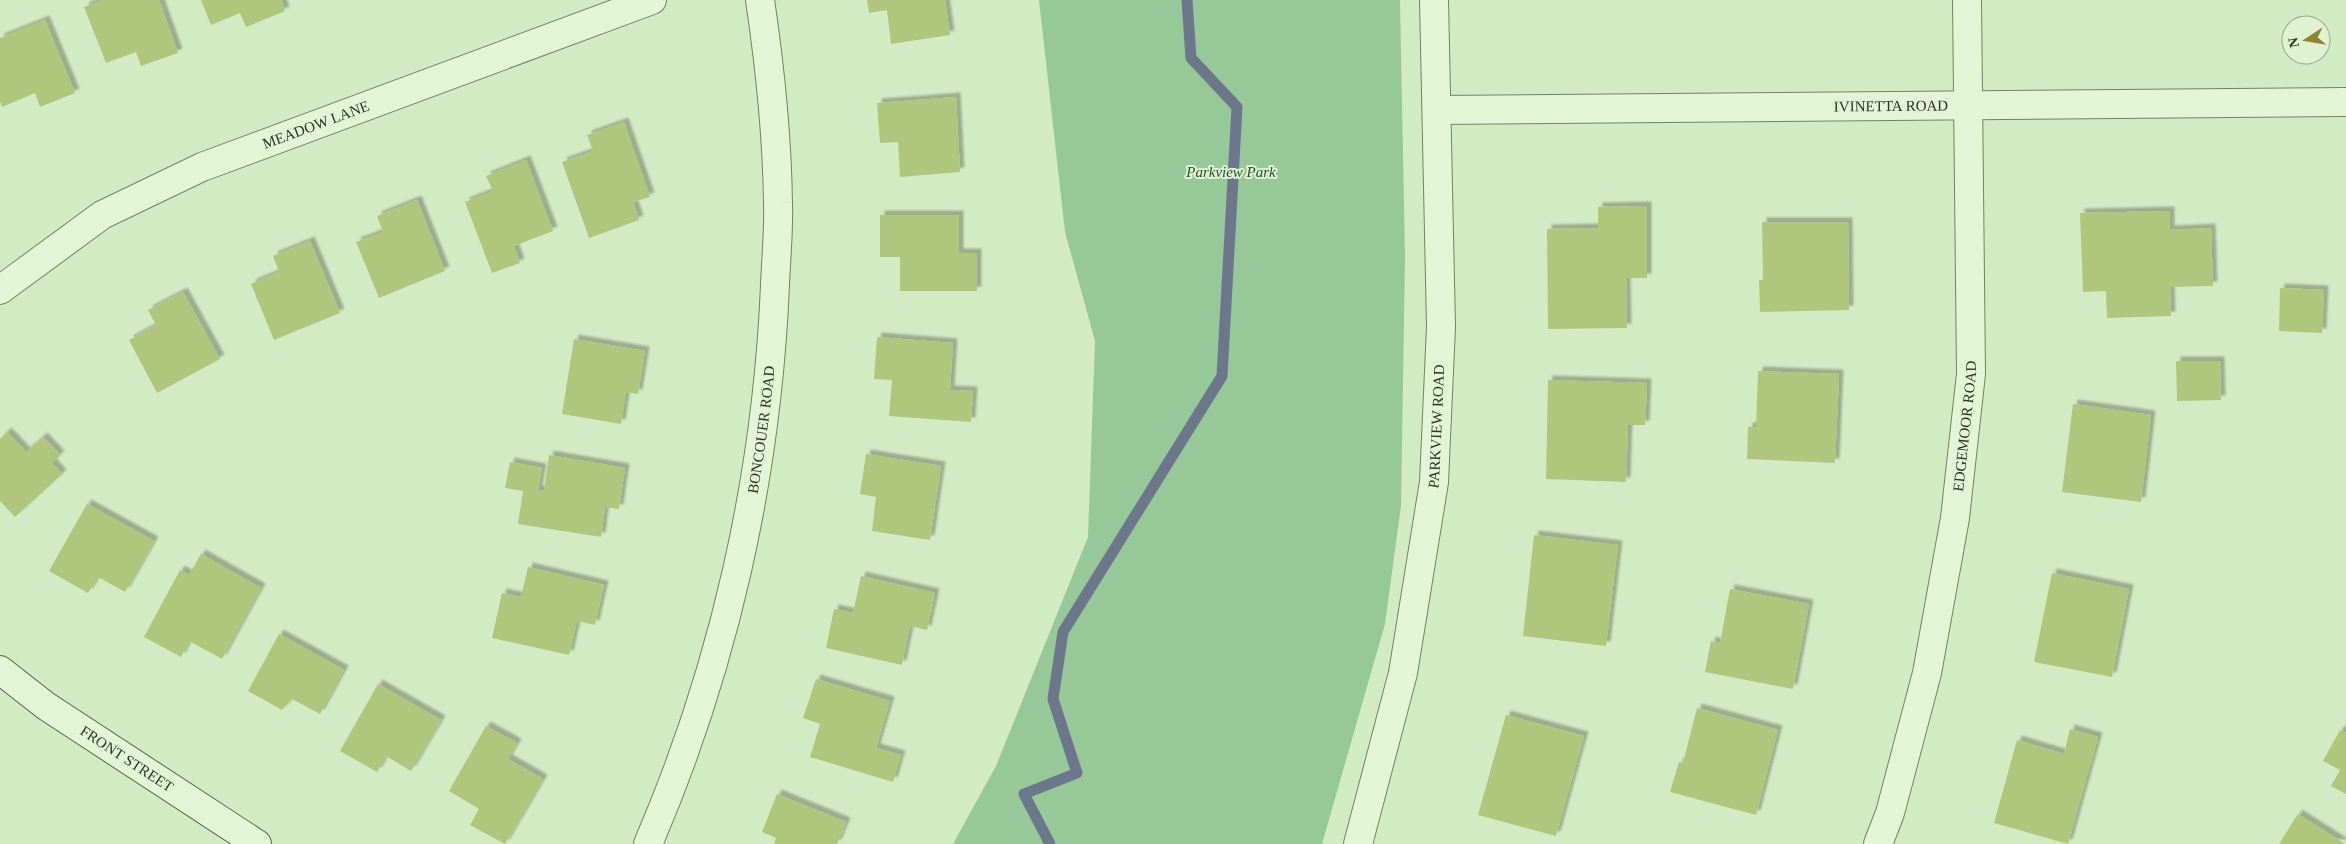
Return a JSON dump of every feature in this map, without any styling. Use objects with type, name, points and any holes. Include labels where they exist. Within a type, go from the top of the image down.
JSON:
[{"type":"street","name":"MEADOW LANE","points":[[0,290],[102,216],[202,167],[652,0]]},
{"type":"street","name":"BONCOUER ROAD","points":[[648,844],[676,780],[713,666],[738,565],[758,455],[772,344],[778,204],[772,83],[760,0]]},
{"type":"street","name":"PARKVIEW ROAD","points":[[1358,844],[1403,673],[1434,482],[1441,327],[1434,0]]},
{"type":"street","name":"EDGEMOOR ROAD","points":[[1878,844],[1890,813],[1927,673],[1956,518],[1971,374],[1970,107],[1967,0]]},
{"type":"street","name":"IVINETTA ROAD","points":[[1437,110],[1970,107],[2346,102]]},
{"type":"street","name":"FRONT STREET","points":[[0,670],[46,706],[257,844]]},
{"type":"green space","name":"Parkview Park","points":[[1039,0],[1400,0],[1405,257],[1401,506],[1385,624],[1322,844],[953,844],[996,766],[1088,537],[1095,341],[1065,232]]},
{"type":"building","points":[[103,0],[159,0],[178,53],[141,66],[136,52],[106,63],[84,7]]},
{"type":"building","points":[[201,0],[281,0],[285,11],[246,27],[240,13],[211,25]]},
{"type":"building","points":[[867,0],[945,0],[950,35],[891,44],[887,10],[869,13]]},
{"type":"building","points":[[45,20],[75,93],[40,107],[35,93],[2,107],[0,101],[0,38]]},
{"type":"building","points":[[956,97],[960,172],[900,177],[898,142],[880,143],[877,103]]},
{"type":"building","points":[[624,122],[650,197],[633,202],[639,220],[589,238],[562,162],[593,151],[587,135]]},
{"type":"building","points":[[526,160],[553,231],[514,246],[520,263],[492,273],[465,202],[493,191],[486,176]]},
{"type":"building","points":[[417,200],[445,271],[379,298],[356,242],[383,232],[377,216]]},
{"type":"building","points":[[1647,206],[1647,278],[1626,278],[1627,328],[1548,329],[1547,229],[1598,228],[1598,207]]},
{"type":"building","points":[[2170,211],[2170,230],[2211,228],[2213,286],[2170,287],[2171,316],[2107,318],[2106,291],[2083,292],[2080,213]]},
{"type":"building","points":[[880,215],[959,215],[959,253],[977,253],[977,291],[900,291],[900,257],[880,257]]},
{"type":"building","points":[[1762,222],[1848,222],[1849,310],[1760,312],[1759,280],[1763,280]]},
{"type":"building","points":[[310,241],[340,313],[274,340],[251,284],[279,272],[273,256]]},
{"type":"building","points":[[2280,288],[2324,290],[2322,333],[2279,331]]},
{"type":"building","points":[[183,292],[220,359],[157,393],[129,340],[156,325],[148,310]]},
{"type":"building","points":[[877,337],[953,343],[950,390],[973,391],[971,422],[889,416],[892,380],[874,379]]},
{"type":"building","points":[[574,339],[645,351],[638,394],[626,392],[621,424],[562,414]]},
{"type":"building","points":[[2176,361],[2220,361],[2221,400],[2177,401]]},
{"type":"building","points":[[1758,371],[1839,374],[1835,463],[1747,459],[1748,427],[1756,427]]},
{"type":"building","points":[[1548,380],[1647,383],[1645,425],[1628,425],[1626,482],[1546,479]]},
{"type":"building","points":[[2073,404],[2151,415],[2141,502],[2062,492]]},
{"type":"building","points":[[7,432],[26,452],[43,437],[60,455],[52,463],[62,474],[15,517],[0,501],[0,439]]},
{"type":"building","points":[[866,454],[941,466],[930,540],[872,531],[876,497],[860,494]]},
{"type":"building","points":[[549,455],[625,468],[619,509],[605,507],[601,537],[518,524],[523,491],[505,488],[510,462],[542,468],[538,490],[544,490]]},
{"type":"building","points":[[87,504],[154,541],[125,592],[98,577],[88,593],[49,571]]},
{"type":"building","points":[[1534,535],[1618,545],[1606,646],[1523,636]]},
{"type":"building","points":[[201,554],[261,588],[222,659],[189,641],[181,657],[144,637],[180,570],[189,575]]},
{"type":"building","points":[[528,567],[604,585],[595,625],[577,621],[569,655],[492,638],[502,593],[521,597]]},
{"type":"building","points":[[2052,573],[2129,589],[2112,677],[2034,662]]},
{"type":"building","points":[[861,576],[935,593],[927,630],[910,626],[902,665],[826,648],[834,609],[853,613]]},
{"type":"building","points":[[1730,589],[1809,604],[1793,689],[1705,672],[1711,641],[1720,643]]},
{"type":"building","points":[[279,634],[344,670],[320,714],[292,699],[282,710],[248,691]]},
{"type":"building","points":[[816,679],[890,701],[876,748],[901,755],[893,782],[810,757],[820,724],[803,718]]},
{"type":"building","points":[[378,684],[441,720],[411,771],[386,756],[377,772],[340,751]]},
{"type":"building","points":[[1697,708],[1778,730],[1756,815],[1670,792],[1679,762],[1683,763]]},
{"type":"building","points":[[1506,715],[1584,736],[1556,836],[1478,815]]},
{"type":"building","points":[[486,726],[517,743],[508,759],[543,779],[505,844],[470,825],[479,809],[449,791]]},
{"type":"building","points":[[2070,729],[2098,737],[2068,844],[1994,823],[2017,740],[2064,754]]},
{"type":"building","points":[[2340,730],[2346,733],[2346,794],[2331,786],[2340,770],[2323,761]]},
{"type":"building","points":[[777,794],[846,822],[837,844],[774,844],[776,838],[762,832]]},
{"type":"building","points":[[2298,814],[2345,844],[2279,844]]},
{"type":"waterway","points":[[1050,844],[1024,794],[1077,773],[1053,699],[1063,632],[1222,376],[1237,107],[1191,58],[1187,0]]}]
